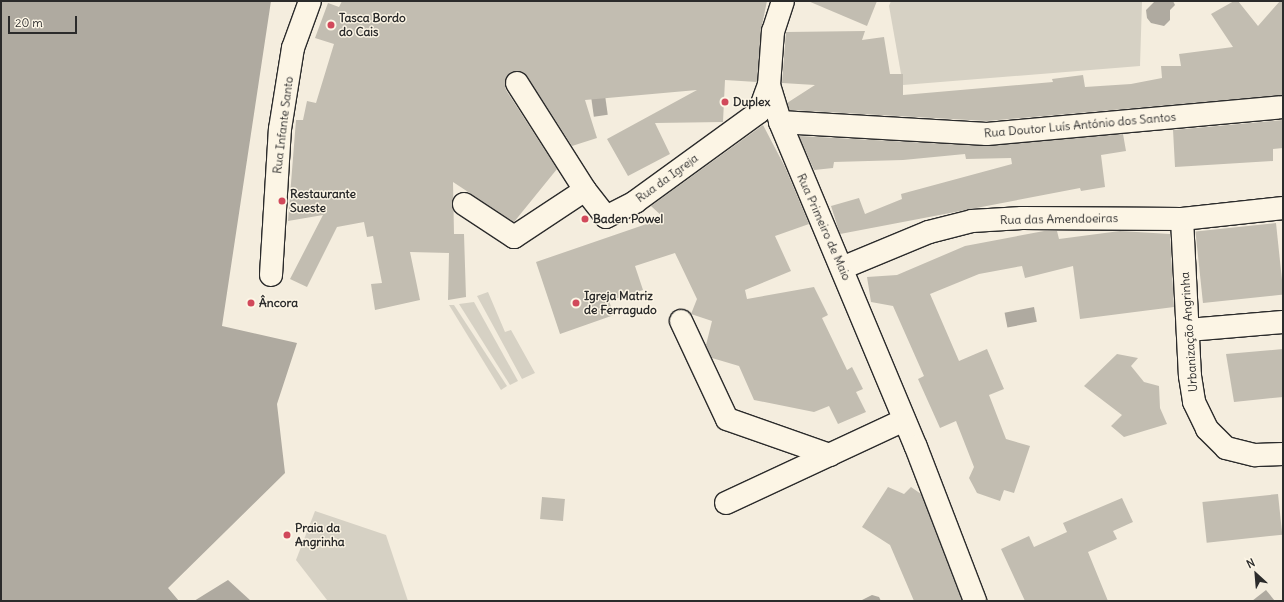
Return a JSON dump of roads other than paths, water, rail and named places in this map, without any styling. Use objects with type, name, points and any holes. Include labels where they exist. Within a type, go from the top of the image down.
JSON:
[{"type":"street","name":"Rua Infante Santo","points":[[271,275],[280,129],[294,48],[310,1]]},
{"type":"street","points":[[773,1],[773,31]]},
{"type":"street","name":"Rua Primeiro de Maio","points":[[783,1],[773,31],[769,85],[780,122],[916,447],[975,601]]},
{"type":"street","points":[[464,204],[514,237],[585,190],[517,83]]},
{"type":"street","name":"Rua da Igreja","points":[[585,190],[606,217],[635,202],[759,112],[769,85]]},
{"type":"street","name":"Rua Doutor Luís António dos Santos","points":[[780,122],[987,134],[1283,107]]},
{"type":"street","name":"Rua das Amendoeiras","points":[[842,268],[929,232],[972,221],[1022,218],[1182,219],[1283,208]]},
{"type":"street","name":"Urbanização Angrinha","points":[[1182,219],[1188,330],[1194,402],[1207,429],[1226,448],[1255,455],[1283,454]]},
{"type":"street","points":[[681,321],[726,419],[830,455]]},
{"type":"street","points":[[1188,330],[1283,322]]},
{"type":"street","points":[[726,503],[904,420]]},
{"type":"place","name":"Tasca Bordo do Cais","points":[[331,25]]},
{"type":"place","name":"Duplex","points":[[725,102]]},
{"type":"place","name":"Restaurante Sueste","points":[[282,201]]},
{"type":"place","name":"Baden Powel","points":[[585,219]]},
{"type":"place","name":"Âncora","points":[[251,303]]},
{"type":"place","name":"Igreja Matriz de Ferragudo","points":[[576,303]]},
{"type":"place","name":"Praia da Angrinha","points":[[287,535]]}]
